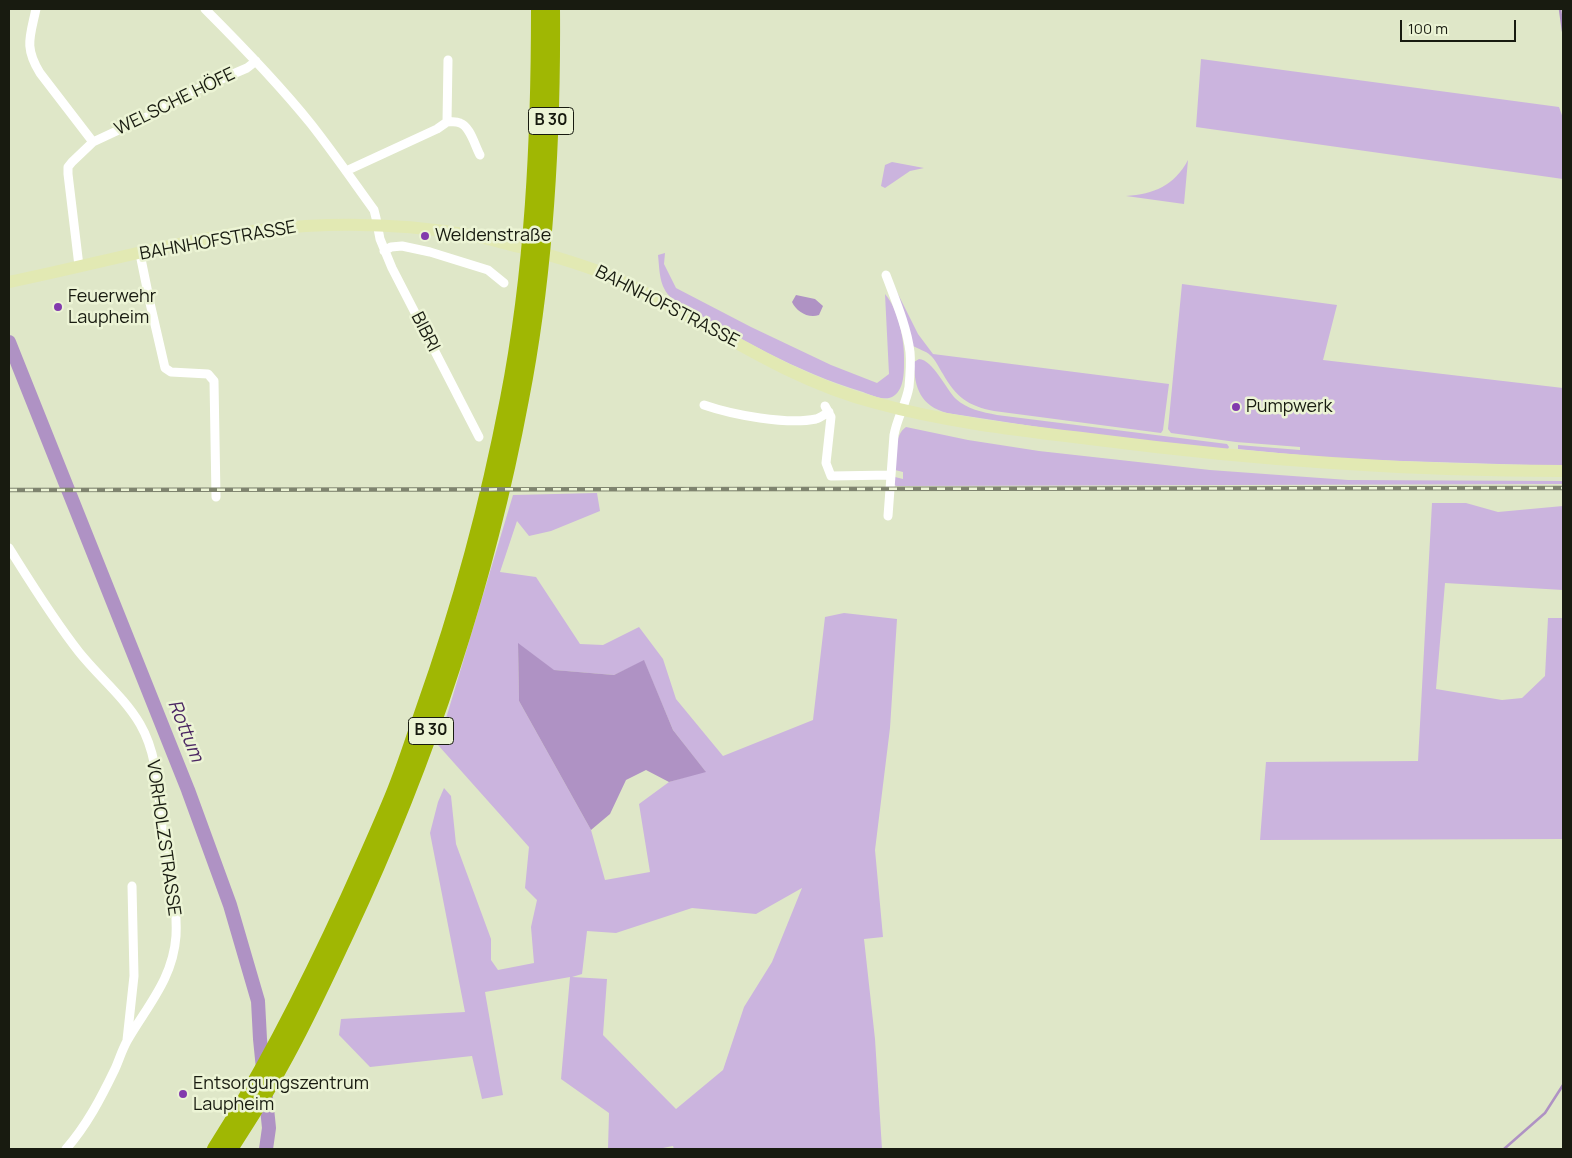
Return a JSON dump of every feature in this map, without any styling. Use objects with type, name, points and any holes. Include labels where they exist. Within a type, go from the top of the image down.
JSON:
[{"type":"highway","name":"B 30","points":[[537,232],[536,176],[539,104],[539,9]]},
{"type":"highway","name":"B 30","points":[[230,1149],[279,1070],[335,943],[413,740],[491,508],[499,472],[522,398],[537,232],[549,175],[552,105],[552,9]]},
{"type":"highway","name":"B 30","points":[[215,1149],[253,1088],[325,963]]},
{"type":"main road","name":"BAHNHOFSTRASSE","points":[[9,282],[188,243],[298,226],[378,225],[441,230],[474,235],[551,255],[587,267],[647,294],[788,370],[853,396],[902,410],[1007,429],[1234,456],[1422,469],[1563,471]]},
{"type":"street","name":"WELSCHE HÖFE","points":[[36,9],[29,45],[33,62],[93,142]]},
{"type":"street","points":[[205,9],[256,61],[310,123],[374,210],[378,225]]},
{"type":"street","points":[[447,122],[448,60]]},
{"type":"street","name":"WELSCHE HÖFE","points":[[79,266],[68,167],[93,142],[153,114],[189,93],[247,68],[256,61]]},
{"type":"street","points":[[346,171],[437,129],[447,122],[463,124],[480,155]]},
{"type":"street","name":"BIBRI","points":[[378,225],[384,251],[479,437]]},
{"type":"street","points":[[384,251],[390,247],[402,246],[430,252],[488,270],[504,283]]},
{"type":"street","points":[[140,254],[165,368],[172,372],[208,374],[214,381],[216,497]]},
{"type":"street","points":[[886,275],[902,319],[910,353],[909,386],[896,428],[888,516]]},
{"type":"street","points":[[704,405],[719,410],[788,420],[818,419],[827,409],[831,422],[826,463],[831,476],[891,475]]},
{"type":"street","name":"VORHOLZSTRASSE","points":[[9,548],[54,618],[80,653],[122,699],[140,725],[156,767],[162,834],[176,914],[176,938],[163,986],[127,1042],[97,1106],[84,1127],[66,1149]]},
{"type":"street","name":"VORHOLZSTRASSE","points":[[127,1042],[134,976],[132,886]]},
{"type":"shaded area","points":[[1201,59],[1559,107],[1563,118],[1563,179],[1196,127]]},
{"type":"shaded area","points":[[1188,160],[1184,204],[1126,196],[1154,191],[1162,187],[1176,176]]},
{"type":"shaded area","points":[[892,162],[924,168],[910,171],[885,188],[881,186],[885,165]]},
{"type":"shaded area","points":[[665,253],[664,264],[676,288],[751,327],[831,365],[877,383],[889,374],[885,294],[894,309],[902,336],[904,372],[903,382],[899,391],[892,397],[881,398],[838,384],[766,352],[675,301],[666,291],[661,281],[658,255]]},
{"type":"shaded area","points":[[892,282],[918,334],[933,354],[1169,384],[1163,430],[1161,433],[994,411],[970,403],[953,389],[932,357],[913,346]]},
{"type":"shaded area","points":[[1182,284],[1337,305],[1323,360],[1563,388],[1563,466],[1340,459],[1238,449],[1238,445],[1300,450],[1300,447],[1236,442],[1171,433],[1168,429]]},
{"type":"shaded area","points":[[796,295],[815,299],[823,306],[819,315],[811,316],[799,311],[792,302]]},
{"type":"shaded area","points":[[919,359],[934,369],[956,399],[970,408],[980,411],[997,415],[1227,444],[1229,447],[1227,451],[1090,435],[947,413],[931,406],[921,395],[914,371],[914,362]]},
{"type":"shaded area","points":[[906,427],[968,440],[1039,451],[1210,470],[1348,480],[1563,481],[1563,484],[896,486],[894,484],[895,477],[903,479],[903,472],[895,470],[896,446],[899,435]]},
{"type":"shaded area","points":[[597,493],[600,511],[551,531],[529,536],[517,521],[500,572],[536,577],[580,644],[603,645],[639,627],[663,659],[676,699],[723,756],[813,720],[825,617],[844,613],[897,619],[890,728],[875,850],[883,937],[864,939],[875,1039],[882,1149],[674,1149],[673,1146],[658,1149],[608,1149],[609,1113],[561,1079],[570,977],[485,992],[503,1095],[482,1099],[472,1056],[370,1067],[339,1035],[341,1019],[465,1012],[430,833],[438,802],[444,788],[451,796],[456,844],[491,939],[491,960],[498,970],[534,963],[531,927],[537,900],[525,888],[529,847],[438,745],[513,495]],"holes":[[[518,644],[553,670],[614,675],[644,661],[673,730],[705,771],[669,782],[639,804],[650,872],[605,880],[591,830],[519,701]],[[802,888],[772,962],[744,1007],[723,1070],[676,1109],[603,1035],[607,979],[572,977],[582,974],[587,931],[616,933],[692,908],[756,914]]]},
{"type":"shaded area","points":[[1432,503],[1466,503],[1498,512],[1563,506],[1563,590],[1445,583],[1436,689],[1502,700],[1522,698],[1545,676],[1548,618],[1563,618],[1563,839],[1260,840],[1266,762],[1418,761]]},
{"type":"shaded area","points":[[518,643],[554,670],[614,675],[644,660],[673,730],[706,772],[669,782],[646,770],[626,780],[610,814],[591,830],[519,701]]},
{"type":"waterway","points":[[1560,9],[1563,31]]},
{"type":"waterway","name":"Rottum","points":[[9,342],[188,790],[230,905],[258,1001],[269,1128],[266,1149]]},
{"type":"waterway","points":[[1504,1149],[1545,1113],[1563,1085]]},
{"type":"railway","points":[[9,490],[1563,488]]},
{"type":"place","name":"Weldenstraße","points":[[425,236]]},
{"type":"place","name":"Feuerwehr Laupheim","points":[[58,307]]},
{"type":"place","name":"Pumpwerk","points":[[1236,407]]},
{"type":"place","name":"Entsorgungszentrum Laupheim","points":[[183,1094]]}]
